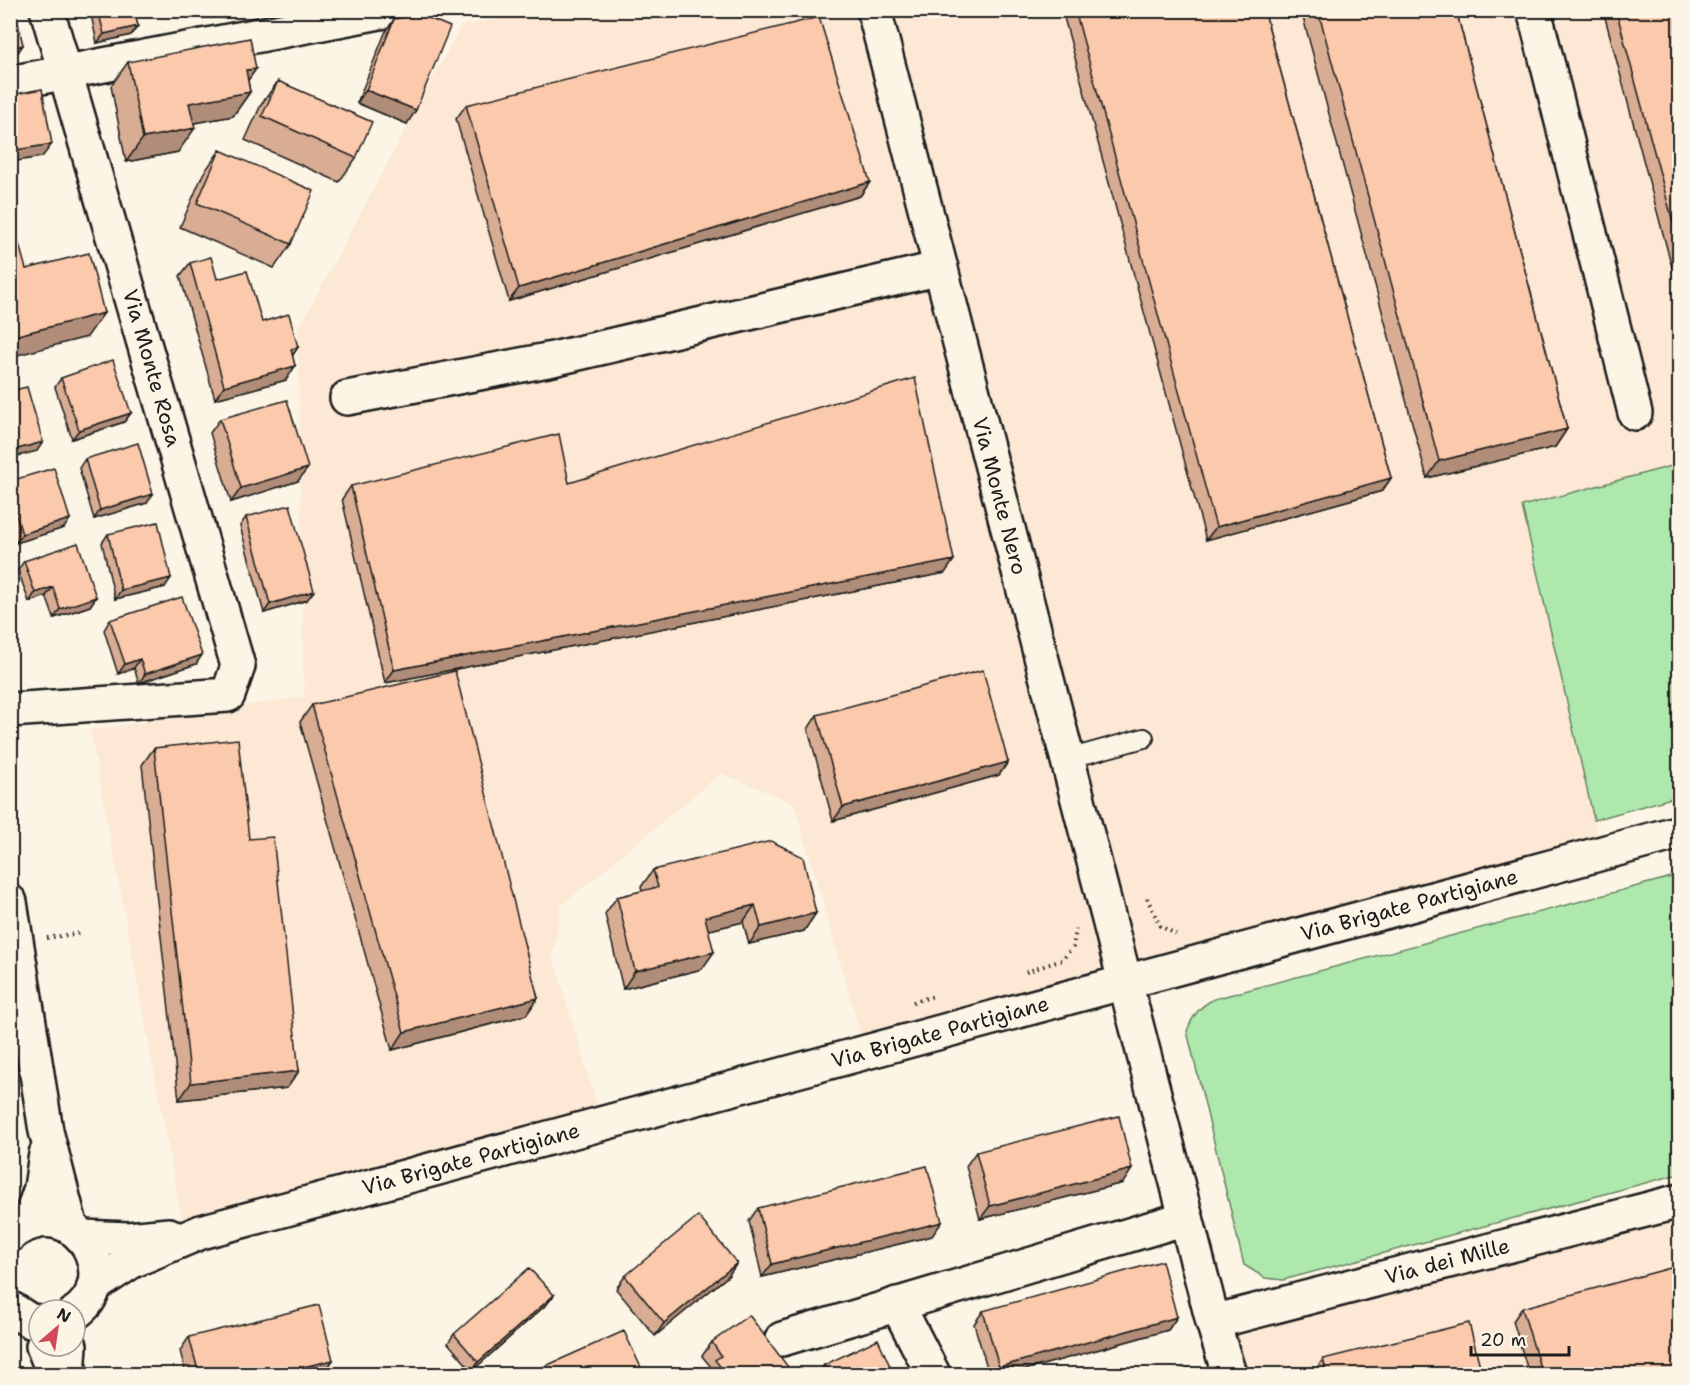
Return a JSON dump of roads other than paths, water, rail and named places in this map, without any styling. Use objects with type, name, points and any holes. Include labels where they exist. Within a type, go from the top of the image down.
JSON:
[{"type":"street","name":"Via Monte Rosa","points":[[10,710],[228,695],[238,666],[47,10]]},
{"type":"street","points":[[10,83],[272,22],[390,10]]},
{"type":"street","name":"Via Monte Nero","points":[[874,10],[1125,981]]},
{"type":"street","points":[[1534,10],[1635,413]]},
{"type":"street","points":[[347,398],[553,359],[941,268]]},
{"type":"street","name":"Via Brigate Partigiane","points":[[87,1302],[132,1261],[201,1232],[1680,832]]},
{"type":"street","points":[[10,902],[46,1131],[76,1232],[92,1251],[96,1269],[85,1298]]},
{"type":"street","points":[[1125,981],[1213,1322],[1229,1374]]},
{"type":"street","points":[[20,1229],[41,1188],[46,1131]]},
{"type":"street","name":"Via dei Mille","points":[[1213,1322],[1680,1201]]},
{"type":"street","points":[[782,1339],[1186,1218]]},
{"type":"street","name":"Via Brigate Partigiane","points":[[20,1229],[47,1220],[64,1224],[76,1232],[128,1239],[201,1232]]},
{"type":"street","points":[[897,1304],[933,1374]]},
{"type":"street","points":[[47,1358],[54,1374]]},
{"type":"street","points":[[68,1374],[69,1358]]},
{"type":"lane","points":[[1068,759],[1144,738]]}]
